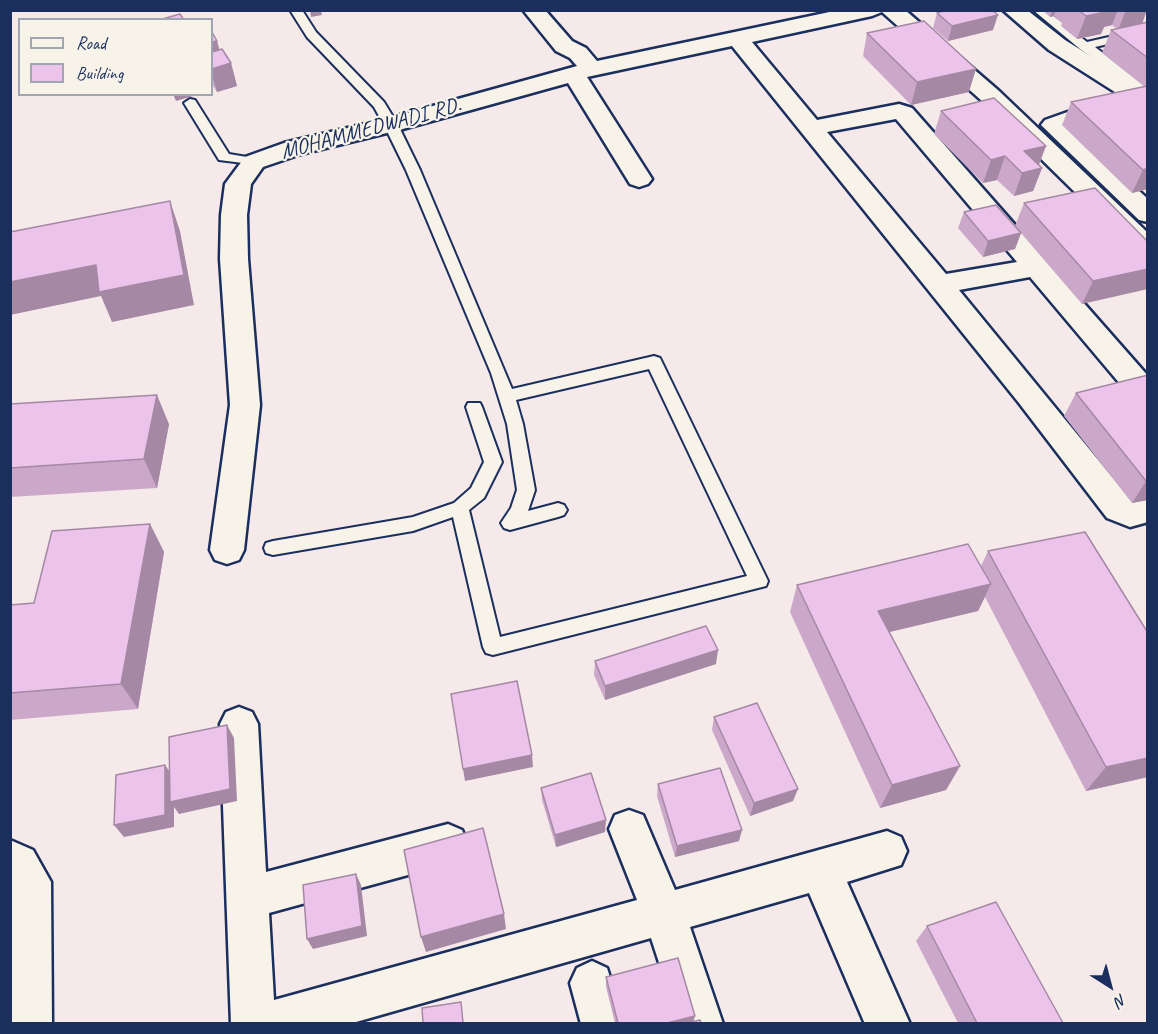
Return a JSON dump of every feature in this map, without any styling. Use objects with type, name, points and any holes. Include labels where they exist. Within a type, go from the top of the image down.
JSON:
[{"type":"street","points":[[533,10],[564,46],[563,55],[581,71],[639,179]]},
{"type":"street","name":"MOHAMMEDWADI RD.","points":[[226,550],[245,405],[234,259],[234,215],[238,184],[255,162],[293,148],[391,125],[581,71],[872,10]]},
{"type":"street","points":[[891,10],[928,39],[992,111],[1148,249]]},
{"type":"street","points":[[1013,10],[1057,45],[1144,97]]},
{"type":"street","points":[[738,39],[939,284],[1119,509],[1130,514],[1148,509]]},
{"type":"street","points":[[1144,97],[1053,125],[1148,214]]},
{"type":"street","points":[[812,128],[899,111],[928,125],[1037,267],[1144,387]]},
{"type":"street","points":[[939,284],[1037,267]]},
{"type":"street","points":[[239,724],[253,1023]]},
{"type":"street","points":[[628,830],[664,914],[701,1023]]},
{"type":"street","points":[[247,898],[474,837]]},
{"type":"street","points":[[269,1023],[887,851]]},
{"type":"street","points":[[10,860],[19,864],[30,882],[30,1023]]},
{"type":"street","points":[[820,870],[888,1023]]},
{"type":"lane","points":[[296,10],[311,34],[379,105],[413,170],[506,396],[514,424],[526,490],[519,511],[510,523],[558,510]]},
{"type":"lane","points":[[1038,10],[1144,97]]},
{"type":"lane","points":[[1084,46],[1145,25]]},
{"type":"lane","points":[[190,103],[224,157],[255,162]]},
{"type":"lane","points":[[460,508],[494,647],[759,581],[654,362],[506,396]]},
{"type":"lane","points":[[273,548],[413,524],[460,508],[478,493],[493,462],[474,407]]},
{"type":"building","points":[[946,10],[992,10],[998,15],[952,26],[937,13]]},
{"type":"building","points":[[1078,10],[1109,10],[1110,11],[1086,16]]},
{"type":"building","points":[[180,14],[183,18],[166,18]]},
{"type":"building","points":[[924,21],[976,69],[917,82],[867,33]]},
{"type":"building","points":[[1148,22],[1148,58],[1111,30]]},
{"type":"building","points":[[222,49],[231,63],[213,69],[213,52]]},
{"type":"building","points":[[1147,86],[1148,168],[1143,170],[1071,102]]},
{"type":"building","points":[[994,98],[1046,146],[1024,151],[1042,168],[1022,173],[1005,156],[991,160],[941,111]]},
{"type":"building","points":[[1095,188],[1148,242],[1148,269],[1093,281],[1024,203]]},
{"type":"building","points":[[170,201],[184,275],[99,292],[96,265],[10,282],[10,232]]},
{"type":"building","points":[[996,205],[1021,233],[988,241],[964,212]]},
{"type":"building","points":[[1148,375],[1148,481],[1146,481],[1076,393]]},
{"type":"building","points":[[157,395],[144,459],[10,468],[10,404]]},
{"type":"building","points":[[150,524],[121,684],[10,693],[10,605],[34,603],[52,531]]},
{"type":"building","points":[[1085,532],[1148,633],[1148,758],[1106,767],[988,551]]},
{"type":"building","points":[[968,544],[991,584],[878,611],[960,766],[892,785],[797,585]]},
{"type":"building","points":[[706,626],[718,650],[605,686],[595,661]]},
{"type":"building","points":[[517,681],[532,755],[463,769],[451,694]]},
{"type":"building","points":[[757,703],[798,789],[754,803],[714,717]]},
{"type":"building","points":[[227,725],[230,789],[170,802],[169,737]]},
{"type":"building","points":[[165,765],[165,815],[114,825],[116,775]]},
{"type":"building","points":[[720,768],[742,830],[677,846],[658,784]]},
{"type":"building","points":[[591,773],[606,820],[555,835],[541,788]]},
{"type":"building","points":[[483,828],[504,914],[421,937],[404,850]]},
{"type":"building","points":[[356,874],[362,926],[307,939],[303,885]]},
{"type":"building","points":[[996,902],[1063,1023],[977,1023],[927,926]]},
{"type":"building","points":[[678,958],[695,1016],[667,1023],[618,1023],[606,977]]},
{"type":"building","points":[[461,1002],[463,1023],[423,1023],[422,1008]]}]
